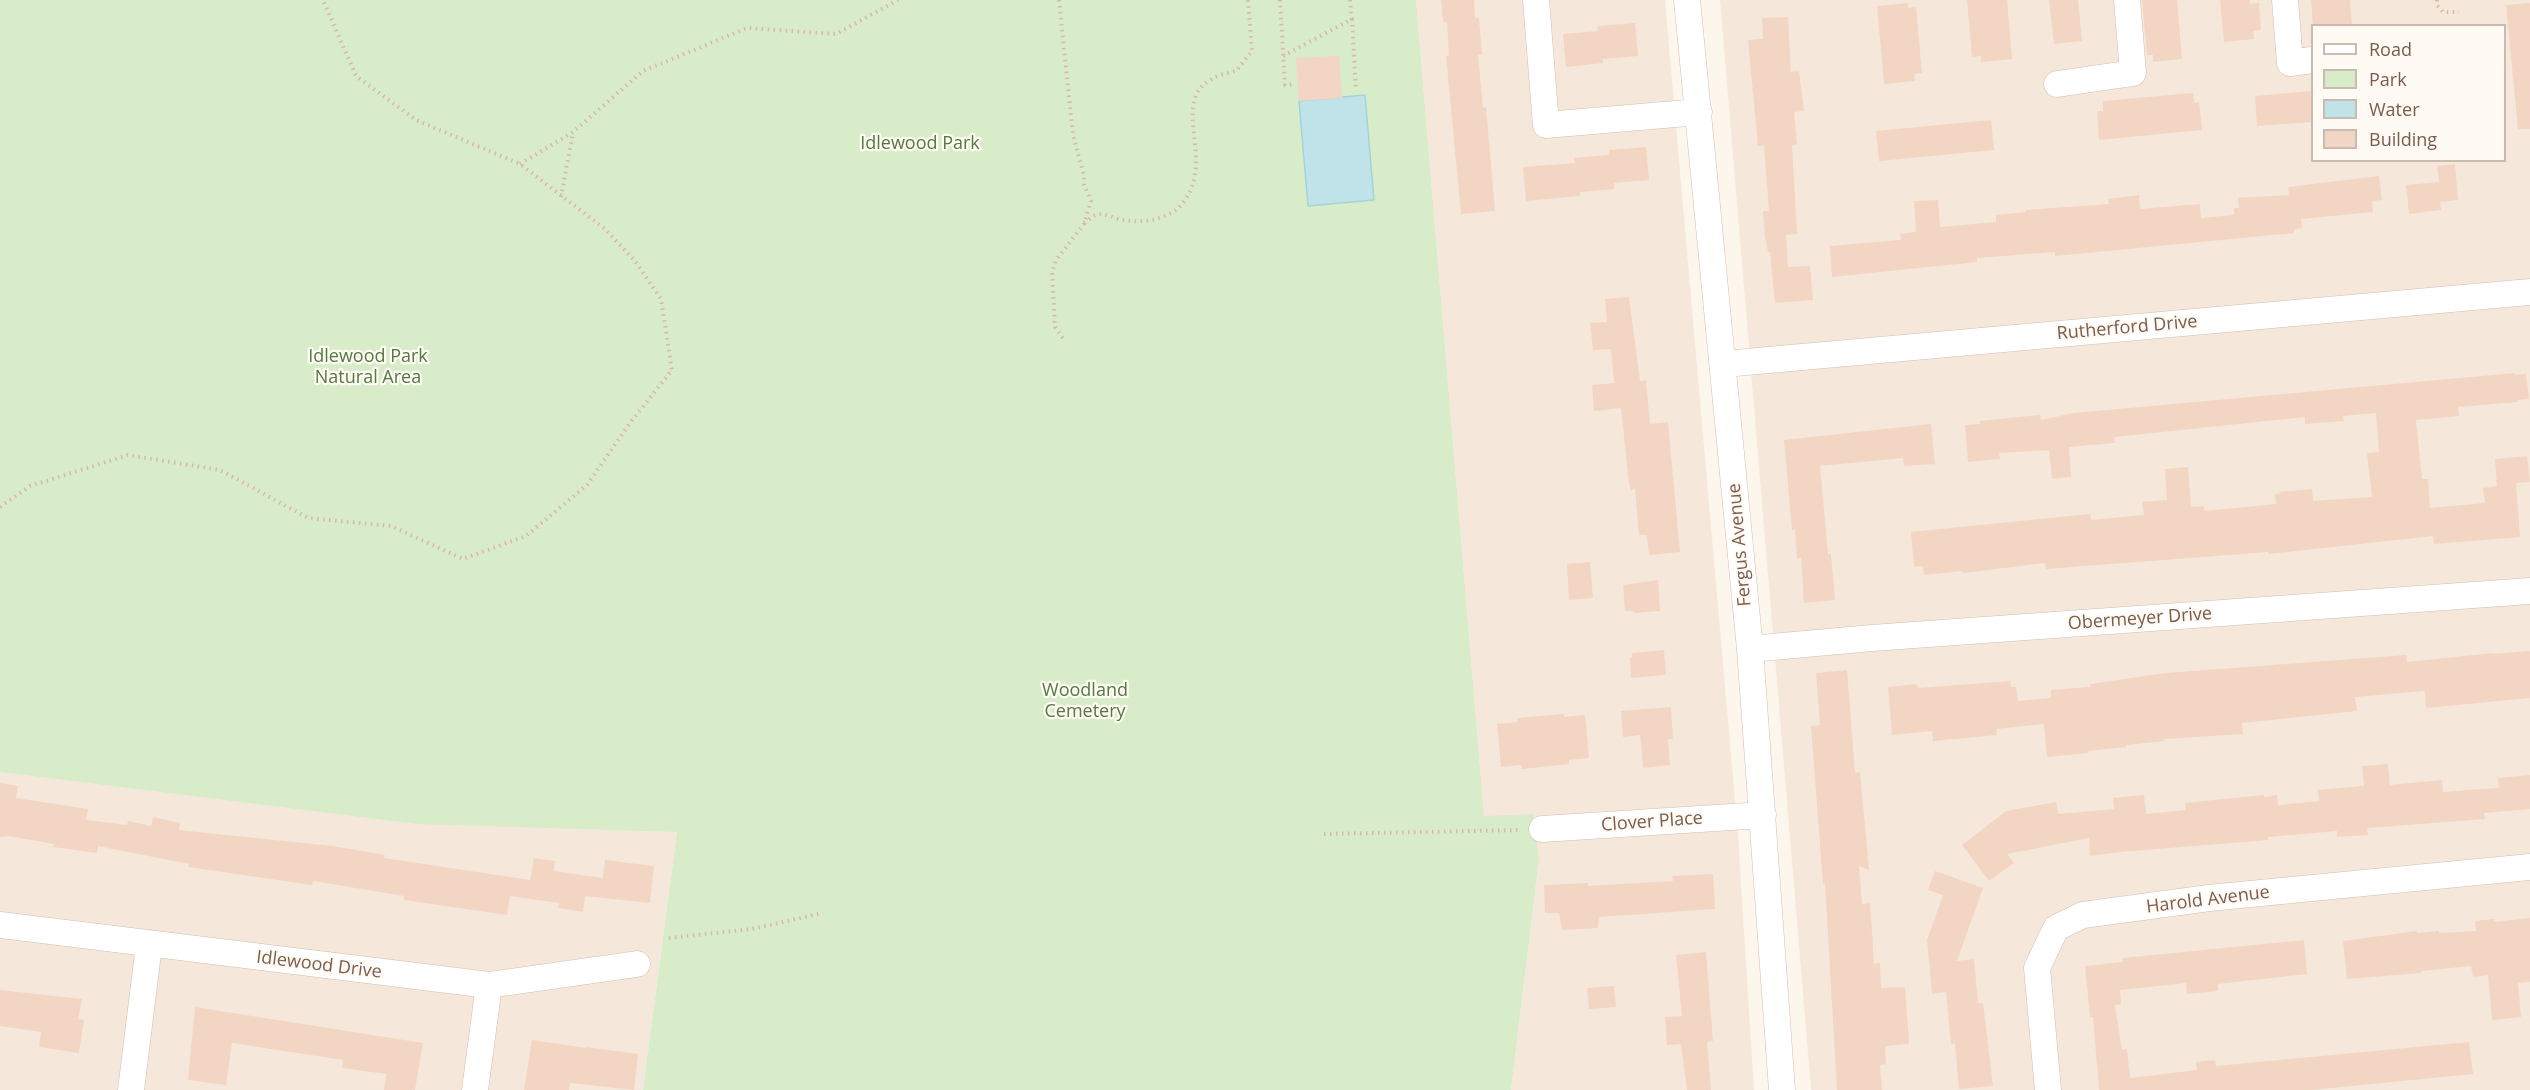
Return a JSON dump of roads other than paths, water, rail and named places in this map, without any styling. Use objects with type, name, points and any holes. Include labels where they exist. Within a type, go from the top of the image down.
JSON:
[{"type":"street","points":[[1536,0],[1546,125],[1699,112]]},
{"type":"street","name":"Fergus Avenue","points":[[1687,0],[1750,650],[1782,1090]]},
{"type":"street","points":[[2057,84],[2133,73],[2127,0]]},
{"type":"street","points":[[2285,0],[2289,63],[2311,60]]},
{"type":"street","name":"Rutherford Drive","points":[[1724,364],[2530,292]]},
{"type":"street","name":"Obermeyer Drive","points":[[1750,650],[1884,637],[2530,591]]},
{"type":"street","name":"Clover Place","points":[[1542,829],[1763,815]]},
{"type":"street","name":"Harold Avenue","points":[[2048,1090],[2037,968],[2056,928],[2083,915],[2209,898],[2530,867]]},
{"type":"street","name":"Idlewood Drive","points":[[0,925],[489,985],[637,964]]},
{"type":"street","points":[[131,1090],[149,945]]},
{"type":"street","points":[[475,1090],[489,985]]},
{"type":"water","points":[[1365,95],[1374,200],[1308,206],[1299,101]]},
{"type":"park label","name":"Idlewood Park","points":[[920,144]]},
{"type":"park label","name":"Idlewood Park Natural Area","points":[[368,367]]},
{"type":"park label","name":"Woodland Cemetery","points":[[1085,701]]}]
